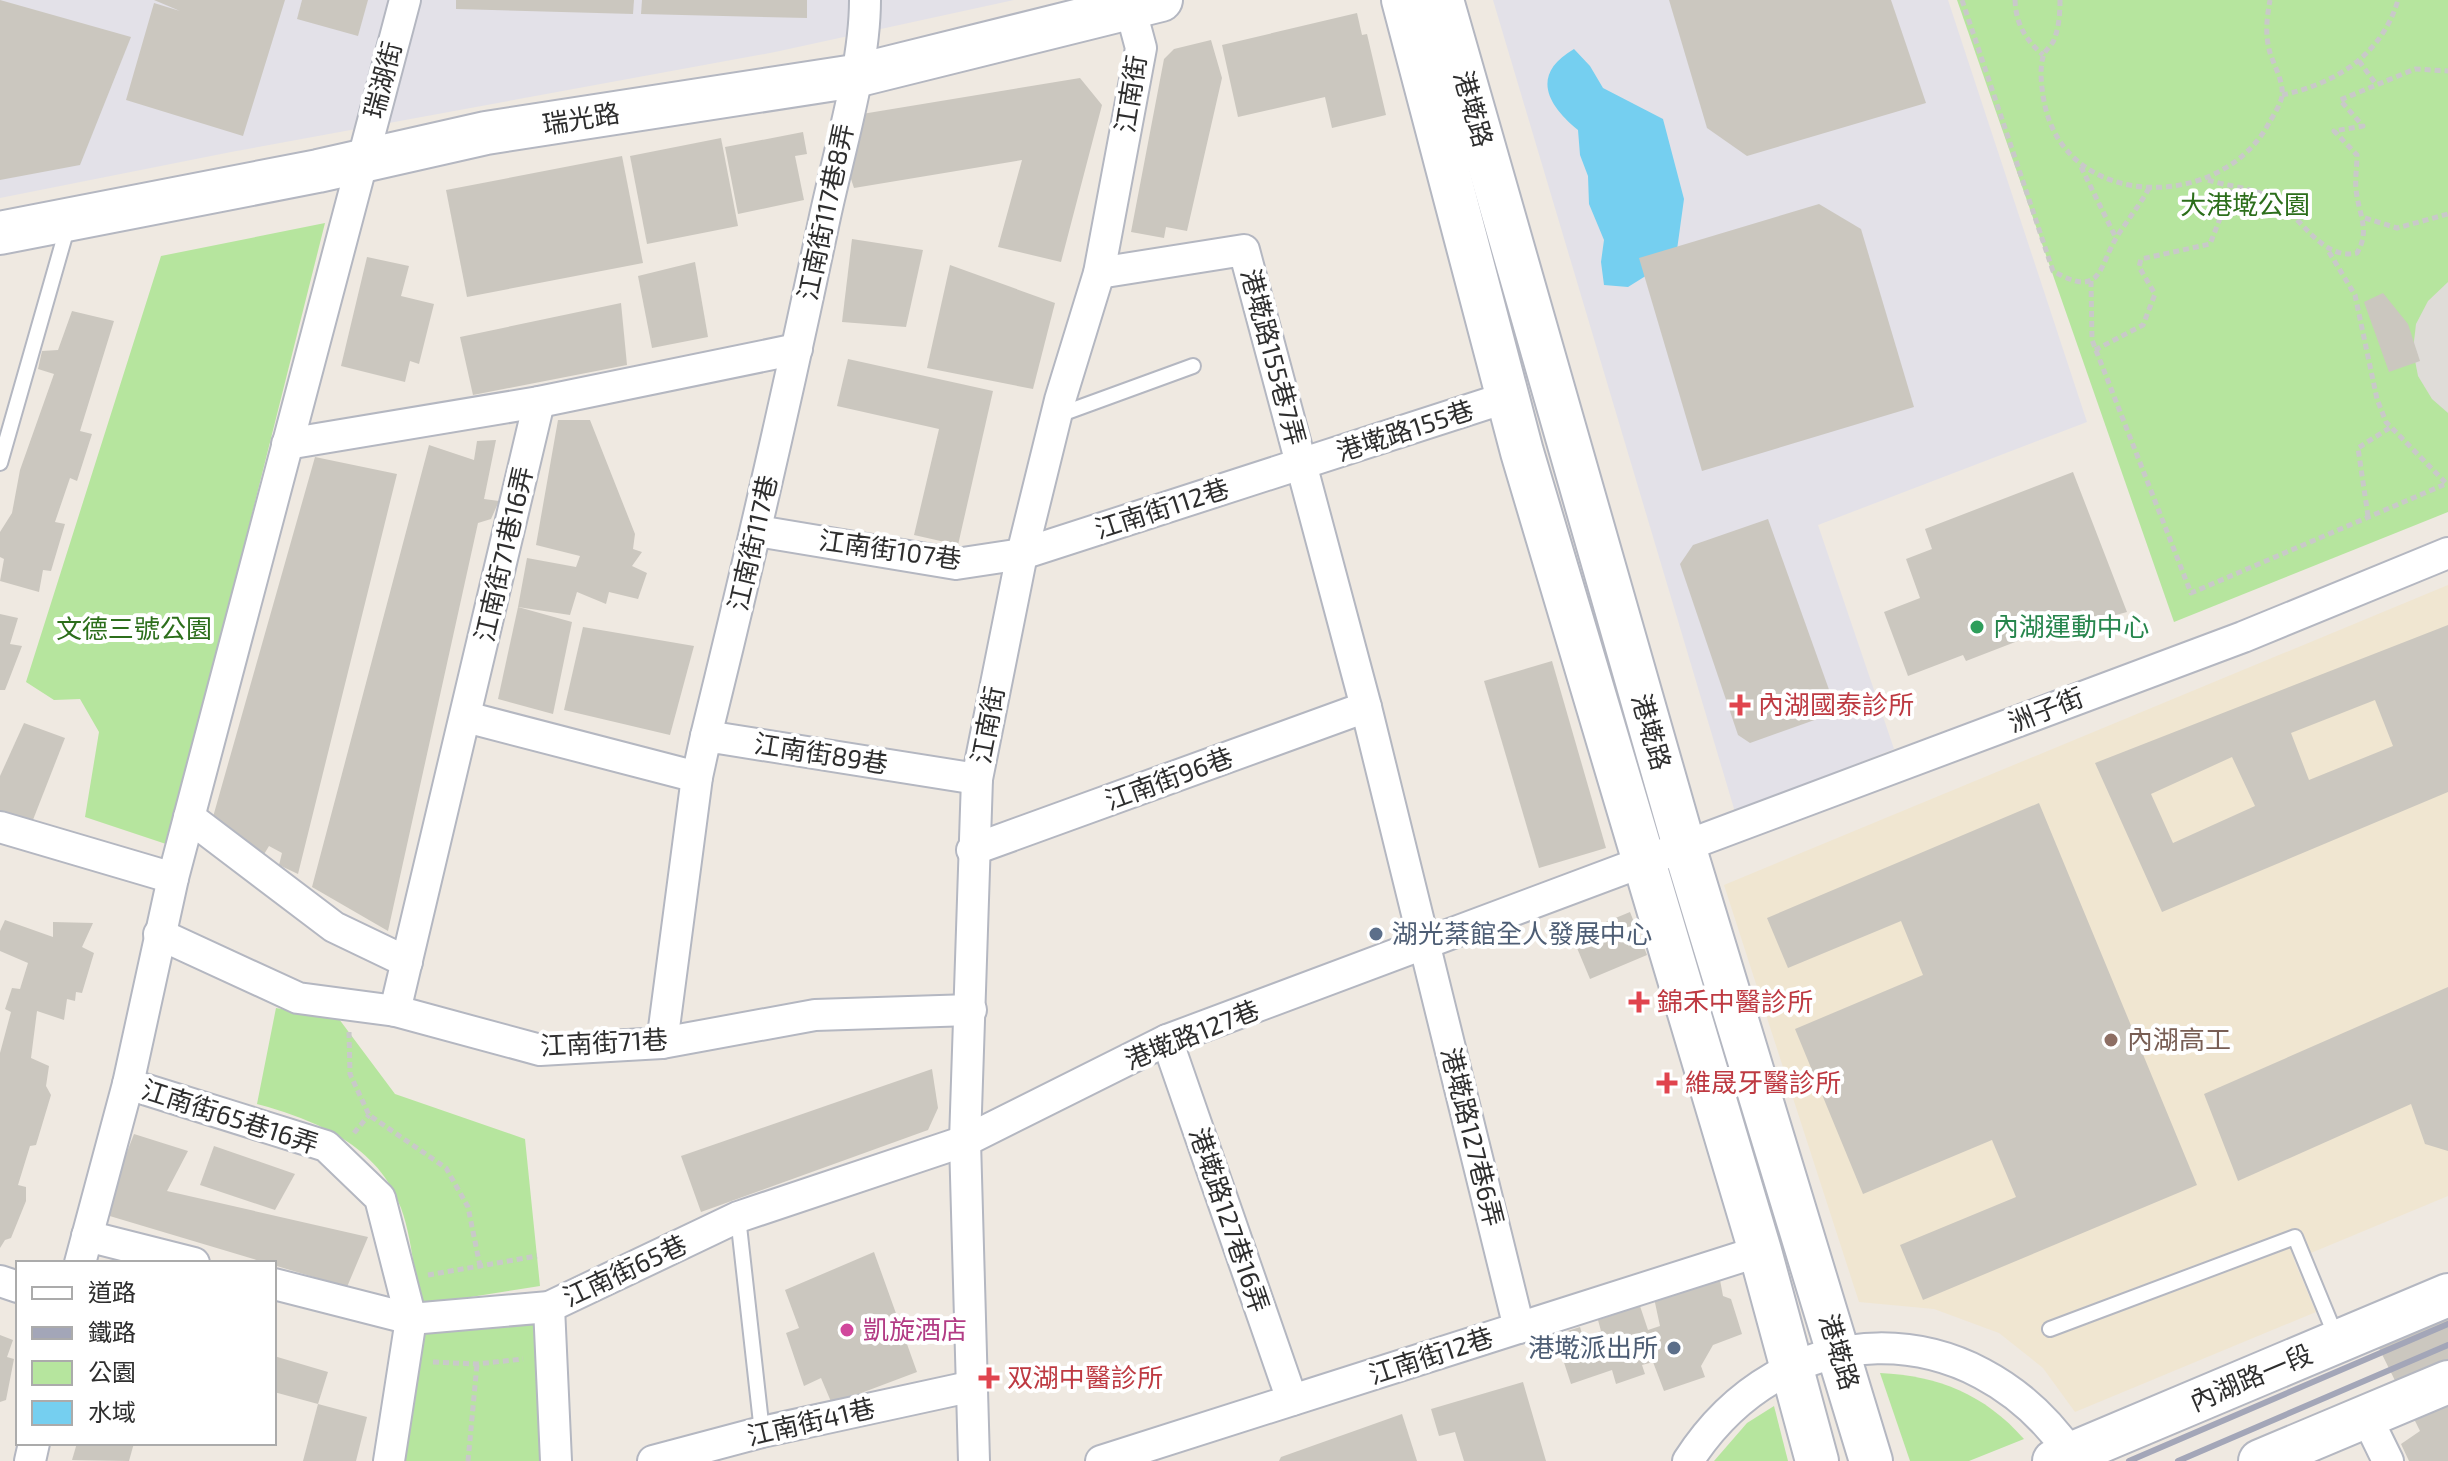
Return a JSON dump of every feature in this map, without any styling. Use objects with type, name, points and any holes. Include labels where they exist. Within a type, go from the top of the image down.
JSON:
[{"type":"street","name":"瑞湖街","points":[[363,159],[405,0]]},
{"type":"street","name":"江南街117巷8弄","points":[[797,349],[865,26],[865,0]]},
{"type":"street","name":"港墘路","points":[[1403,0],[1508,397],[1643,864],[1760,1251],[1817,1461]]},
{"type":"street","name":"港墘路","points":[[1442,0],[1684,846],[1871,1461]]},
{"type":"street","name":"瑞光路","points":[[0,233],[486,133],[855,76],[1145,4]]},
{"type":"street","name":"江南街","points":[[974,1461],[969,1387],[965,1141],[971,1010],[972,850],[977,779],[1022,554],[1056,417],[1099,273],[1141,48],[1145,4]]},
{"type":"street","points":[[177,1261],[84,1250],[128,1084],[173,878],[363,159]]},
{"type":"street","name":"港墘路155巷7弄","points":[[1099,273],[1244,250],[1302,464]]},
{"type":"street","points":[[287,444],[539,402],[797,349]]},
{"type":"street","name":"江南街117巷","points":[[706,736],[757,531],[797,349]]},
{"type":"street","name":"港墘路155巷","points":[[1302,464],[1508,397]]},
{"type":"street","name":"江南街71巷16弄","points":[[395,1011],[539,402]]},
{"type":"street","points":[[1302,464],[1426,946]]},
{"type":"street","name":"江南街112巷","points":[[1022,554],[1302,464]]},
{"type":"street","name":"江南街107巷","points":[[757,531],[956,564],[1022,554]]},
{"type":"street","name":"洲子街","points":[[1643,864],[2243,637],[2448,553]]},
{"type":"street","name":"江南街96巷","points":[[972,850],[1366,707]]},
{"type":"street","points":[[466,717],[697,777]]},
{"type":"street","points":[[662,1043],[697,777],[706,736]]},
{"type":"street","name":"江南街89巷","points":[[706,736],[977,779]]},
{"type":"street","points":[[189,817],[334,927],[407,962]]},
{"type":"street","points":[[0,827],[173,878]]},
{"type":"street","name":"港墘路127巷","points":[[965,1141],[1167,1040],[1643,864]]},
{"type":"street","name":"江南街71巷","points":[[159,934],[298,998],[395,1011],[540,1050],[662,1043],[815,1015],[971,1010]]},
{"type":"street","name":"港墘路127巷6弄","points":[[1426,946],[1519,1328]]},
{"type":"street","name":"港墘路127巷16弄","points":[[1167,1040],[1292,1400]]},
{"type":"street","name":"江南街65巷16弄","points":[[128,1084],[326,1146],[380,1198],[411,1319]]},
{"type":"street","name":"江南街65巷","points":[[276,1285],[411,1319],[549,1307],[738,1217],[965,1141]]},
{"type":"street","name":"江南街12巷","points":[[1101,1461],[1145,1455],[1292,1400],[1760,1251]]},
{"type":"street","name":"內湖路一段","points":[[2062,1458],[2448,1295]]},
{"type":"street","points":[[549,1307],[556,1461]]},
{"type":"street","points":[[389,1461],[411,1319]]},
{"type":"street","points":[[1688,1461],[1720,1418],[1752,1389],[1793,1365],[1839,1351],[1915,1351],[1969,1366],[2017,1394],[2057,1434],[2062,1458]]},
{"type":"street","points":[[2260,1461],[2448,1382]]},
{"type":"street","name":"江南街41巷","points":[[653,1461],[762,1432],[969,1387]]},
{"type":"street","points":[[2366,1416],[2388,1461]]},
{"type":"lane","points":[[0,463],[69,221]]},
{"type":"lane","points":[[1056,417],[1193,366]]},
{"type":"lane","points":[[738,1217],[762,1432]]},
{"type":"lane","points":[[2050,1329],[2295,1237],[2337,1342]]},
{"type":"path","points":[[1962,0],[2053,271],[2077,282],[2091,281],[2104,269],[2116,238],[2149,188]]},
{"type":"path","points":[[2015,0],[2016,15],[2023,34],[2043,55]]},
{"type":"path","points":[[2060,0],[2053,41],[2043,55],[2045,106],[2056,137],[2080,166],[2116,238]]},
{"type":"path","points":[[2080,166],[2111,180],[2149,188],[2207,180],[2228,170],[2264,133],[2282,95],[2266,27],[2270,0]]},
{"type":"path","points":[[2282,95],[2351,69],[2383,32],[2398,0]]},
{"type":"path","points":[[2359,61],[2376,84]]},
{"type":"path","points":[[2329,251],[2345,256],[2357,253],[2362,244],[2365,218],[2356,188],[2357,155],[2334,131],[2363,126],[2340,100],[2415,69],[2448,71]]},
{"type":"path","points":[[2091,281],[2092,340],[2095,350],[2191,593],[2447,483],[2391,427],[2377,399],[2355,295],[2329,251],[2270,198],[2207,180]]},
{"type":"path","points":[[2095,350],[2143,325],[2155,294],[2139,267],[2141,259],[2210,244],[2232,188]]},
{"type":"path","points":[[2365,218],[2397,228],[2415,226],[2448,214]]},
{"type":"path","points":[[2368,516],[2358,448],[2391,427]]},
{"type":"path","points":[[349,1007],[350,1074],[369,1115],[446,1168],[468,1207],[480,1266]]},
{"type":"path","points":[[401,1280],[537,1256]]},
{"type":"path","points":[[404,1360],[477,1364],[551,1355]]},
{"type":"path","points":[[468,1461],[477,1364]]},
{"type":"shaded area","points":[[0,0],[1014,0],[775,52],[231,152],[0,198]]},
{"type":"shaded area","points":[[1493,0],[1948,0],[2087,422],[1818,525],[1894,749],[1735,812]]},
{"type":"shaded area","points":[[2448,282],[2448,413],[2432,399],[2418,376],[2413,350],[2416,324],[2428,301]]},
{"type":"shaded area","name":"內湖高工","points":[[2448,585],[2448,1196],[2294,1260],[2316,1312],[2075,1412],[2043,1368],[1999,1333],[1934,1309],[1859,1302],[1724,885]]},
{"type":"green space","name":"大港墘公園","points":[[1957,0],[2448,0],[2448,512],[2174,622]]},
{"type":"green space","name":"文德三號公園","points":[[325,223],[169,845],[85,817],[99,732],[80,699],[54,700],[26,682],[161,256]]},
{"type":"green space","points":[[276,1008],[339,1019],[395,1094],[525,1139],[540,1286],[420,1305],[405,1220],[391,1186],[378,1168],[361,1152],[323,1128],[257,1104]]},
{"type":"green space","points":[[539,1323],[547,1461],[399,1461],[411,1324]]},
{"type":"green space","points":[[1880,1373],[1922,1378],[1959,1390],[1993,1410],[2024,1439],[1969,1461],[1910,1461]]},
{"type":"green space","points":[[1774,1406],[1788,1461],[1714,1461],[1747,1423]]},
{"type":"water","points":[[1574,49],[1590,66],[1603,88],[1663,119],[1684,199],[1676,257],[1628,287],[1604,285],[1601,262],[1604,240],[1589,204],[1588,176],[1580,155],[1578,130],[1558,110],[1548,89],[1552,69]]},
{"type":"building","points":[[0,0],[131,37],[80,165],[0,180]]},
{"type":"building","points":[[154,0],[285,0],[243,136],[126,100],[154,3],[180,11]]},
{"type":"building","points":[[302,0],[368,0],[358,36],[297,19]]},
{"type":"building","points":[[456,0],[634,0],[633,14],[456,9]]},
{"type":"building","points":[[642,0],[807,0],[807,18],[641,14]]},
{"type":"building","points":[[1669,0],[1891,0],[1926,103],[1747,156],[1707,128]]},
{"type":"building","points":[[1357,13],[1362,35],[1367,34],[1386,115],[1332,128],[1325,97],[1238,117],[1222,45]]},
{"type":"building","points":[[1211,40],[1222,78],[1187,231],[1166,227],[1164,238],[1131,232],[1164,59],[1174,49]]},
{"type":"building","points":[[1080,78],[1102,105],[1061,262],[998,247],[1022,160],[854,188],[846,164],[862,114]]},
{"type":"building","points":[[803,132],[807,154],[795,156],[804,200],[738,214],[725,147]]},
{"type":"building","points":[[721,138],[738,226],[647,244],[630,156]]},
{"type":"building","points":[[622,156],[643,263],[467,297],[446,190]]},
{"type":"building","points":[[1819,204],[1861,229],[1914,407],[1702,471],[1639,258]]},
{"type":"building","points":[[852,239],[923,250],[906,327],[842,322]]},
{"type":"building","points":[[367,257],[409,266],[401,296],[434,304],[419,364],[410,361],[405,382],[341,366]]},
{"type":"building","points":[[695,262],[708,337],[652,348],[638,276]]},
{"type":"building","points":[[950,265],[1055,303],[1033,389],[927,368]]},
{"type":"building","points":[[2383,293],[2408,324],[2420,361],[2389,372],[2364,302]]},
{"type":"building","points":[[621,303],[627,365],[473,395],[460,337]]},
{"type":"building","points":[[72,311],[114,321],[80,431],[92,434],[77,481],[70,478],[55,522],[65,524],[51,571],[43,570],[39,592],[0,581],[4,559],[0,557],[0,532],[12,513],[20,470],[54,374],[38,369],[42,351],[58,350]]},
{"type":"building","points":[[848,359],[993,391],[958,545],[914,535],[939,429],[837,406]]},
{"type":"building","points":[[558,420],[590,420],[635,534],[633,549],[642,552],[632,566],[647,573],[638,599],[609,592],[606,604],[577,592],[570,615],[518,607],[527,558],[576,567],[580,556],[536,545]]},
{"type":"building","points":[[496,440],[484,499],[499,501],[491,519],[478,523],[388,931],[312,887],[429,445],[474,460],[477,441]]},
{"type":"building","points":[[315,457],[397,474],[298,874],[279,865],[282,853],[269,846],[263,856],[211,824]]},
{"type":"building","points":[[2073,472],[2127,612],[2083,624],[2080,617],[1966,661],[1963,655],[1908,676],[1884,612],[1920,598],[1906,559],[1932,549],[1925,529]]},
{"type":"building","points":[[1768,519],[1837,712],[1750,743],[1738,735],[1680,564],[1693,545]]},
{"type":"building","points":[[518,607],[572,622],[553,714],[498,699]]},
{"type":"building","points":[[0,614],[18,618],[10,644],[22,646],[5,690],[0,690]]},
{"type":"building","points":[[2448,625],[2448,792],[2162,912],[2095,763]],"holes":[[[2375,700],[2393,746],[2309,780],[2291,733]],[[2232,757],[2255,806],[2173,843],[2151,794]]]},
{"type":"building","points":[[583,627],[694,646],[670,735],[564,710]]},
{"type":"building","points":[[1552,661],[1606,848],[1539,868],[1484,681]]},
{"type":"building","points":[[24,723],[65,738],[31,825],[0,818],[0,776]]},
{"type":"building","points":[[2039,803],[2197,1185],[1923,1300],[1900,1245],[2016,1197],[1992,1140],[1863,1194],[1795,1029],[1923,975],[1901,921],[1788,968],[1767,918]]},
{"type":"building","points":[[1630,912],[1647,955],[1590,979],[1572,936]]},
{"type":"building","points":[[5,920],[53,937],[53,922],[93,923],[82,947],[94,953],[82,993],[76,992],[75,1001],[67,999],[64,1020],[37,1011],[31,1058],[49,1066],[46,1086],[51,1095],[36,1145],[30,1146],[18,1185],[26,1187],[26,1201],[11,1238],[5,1240],[0,1248],[0,1053],[11,1012],[5,1009],[12,988],[20,989],[28,963],[0,951],[0,931]]},
{"type":"building","points":[[2448,987],[2448,1151],[2425,1144],[2411,1104],[2238,1181],[2204,1094]]},
{"type":"building","points":[[932,1069],[938,1108],[928,1130],[701,1212],[681,1156]]},
{"type":"building","points":[[134,1134],[188,1151],[167,1191],[368,1237],[347,1287],[276,1266],[276,1261],[260,1261],[103,1214]]},
{"type":"building","points":[[214,1146],[295,1174],[275,1210],[200,1185]]},
{"type":"building","name":"凱旋酒店","points":[[874,1252],[917,1372],[832,1404],[821,1378],[804,1386],[786,1333],[799,1328],[785,1290]]},
{"type":"building","points":[[1720,1280],[1723,1296],[1731,1299],[1742,1334],[1713,1345],[1701,1366],[1705,1377],[1664,1391],[1653,1362],[1642,1365],[1645,1374],[1616,1384],[1612,1370],[1571,1384],[1555,1335],[1580,1327],[1583,1337],[1601,1331],[1598,1320],[1640,1306],[1648,1330],[1660,1326],[1654,1298]]},
{"type":"building","points":[[2448,1291],[2448,1461],[2409,1461],[2401,1444],[2420,1431],[2368,1326]]},
{"type":"building","points":[[0,1335],[13,1340],[7,1357],[14,1359],[6,1400],[0,1402]]},
{"type":"building","points":[[276,1357],[328,1372],[318,1404],[276,1393]]},
{"type":"building","points":[[1523,1382],[1546,1461],[1464,1461],[1455,1432],[1439,1436],[1431,1409]]},
{"type":"building","points":[[318,1404],[367,1417],[356,1461],[303,1461]]},
{"type":"building","points":[[1402,1414],[1417,1461],[1279,1461],[1281,1457]]},
{"type":"building","points":[[76,1445],[133,1445],[129,1461],[72,1460]]},
{"type":"railway","points":[[2129,1461],[2448,1324]]},
{"type":"railway","points":[[2178,1461],[2448,1345]]},
{"type":"place","name":"內湖運動中心","points":[[1977,627]]},
{"type":"place","name":"內湖國泰診所","points":[[1740,705]]},
{"type":"place","name":"湖光棻館全人發展中心","points":[[1376,934]]},
{"type":"place","name":"錦禾中醫診所","points":[[1639,1002]]},
{"type":"place","name":"內湖高工","points":[[2111,1040]]},
{"type":"place","name":"維晟牙醫診所","points":[[1667,1083]]},
{"type":"place","name":"凱旋酒店","points":[[847,1330]]},
{"type":"place","name":"港墘派出所","points":[[1674,1348]]},
{"type":"place","name":"双湖中醫診所","points":[[989,1378]]}]
